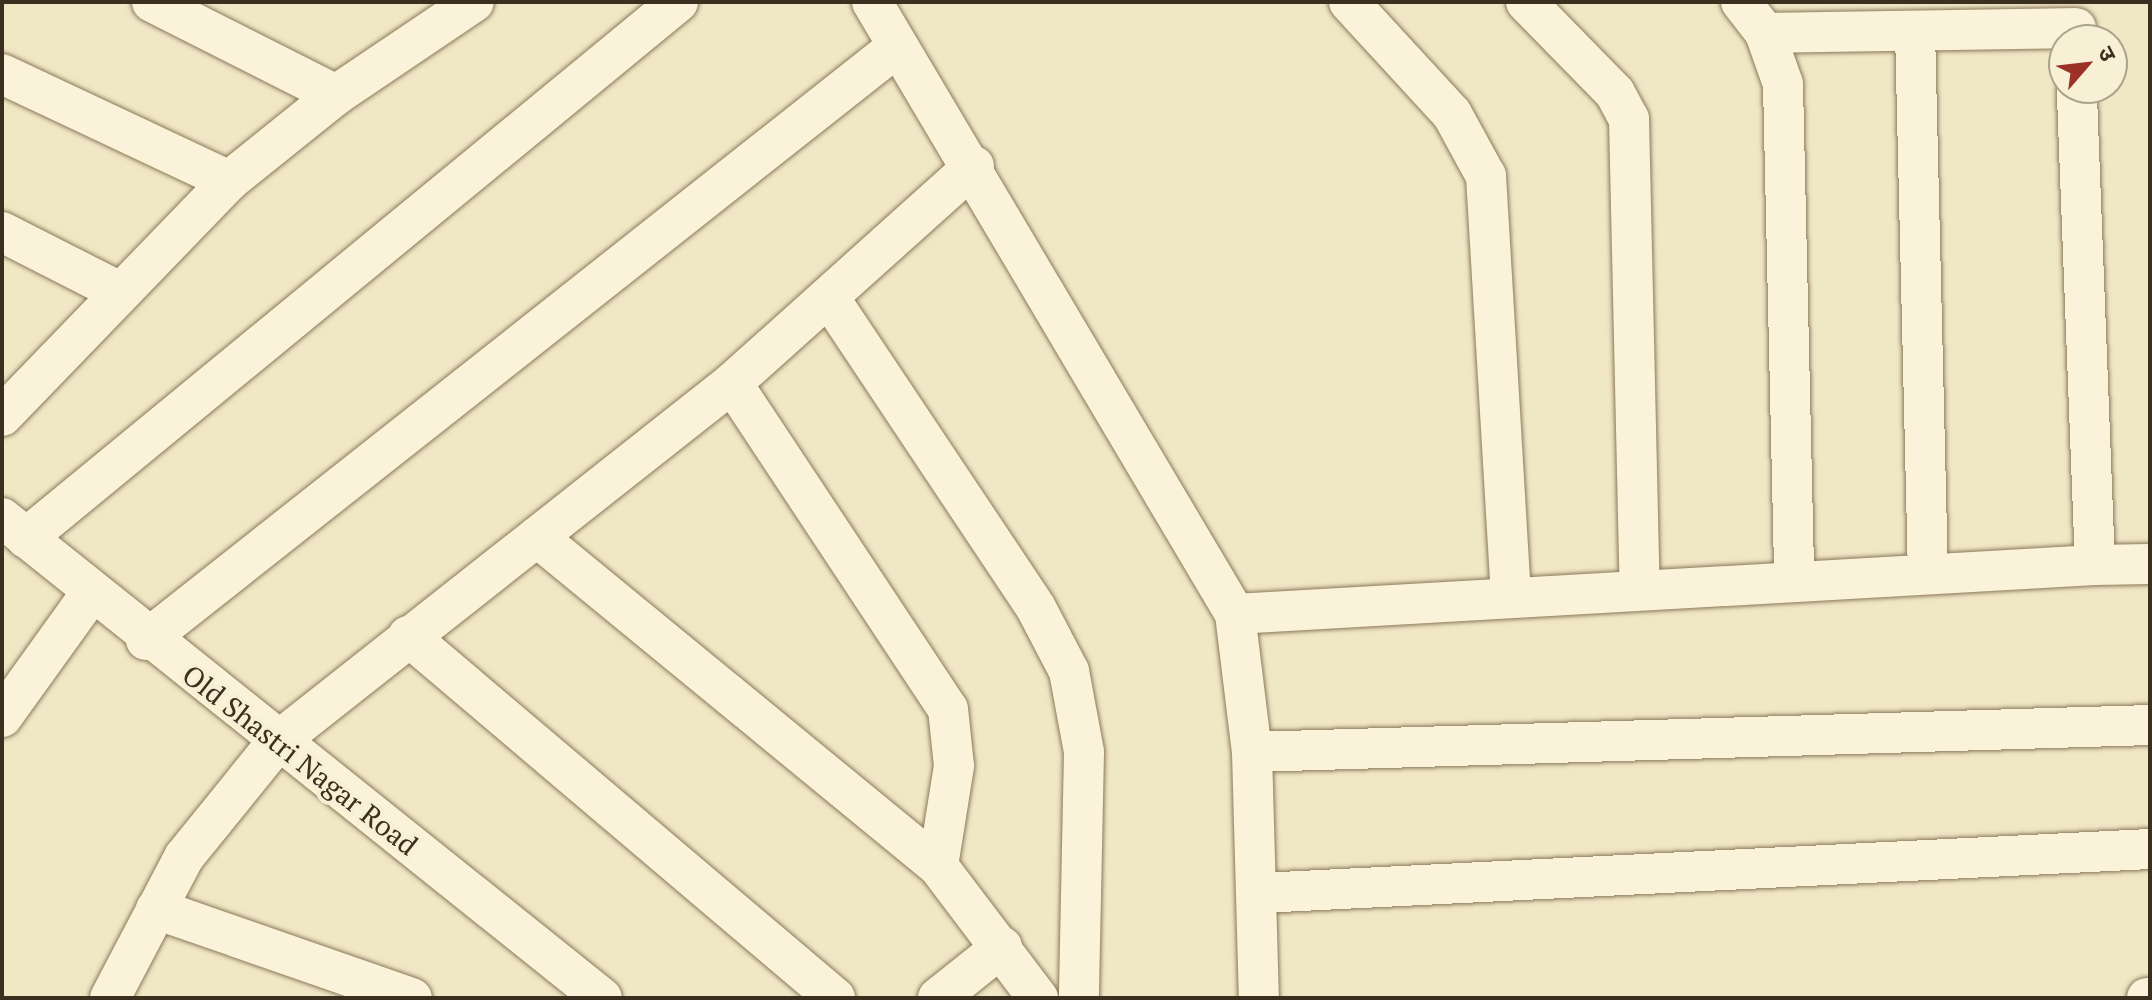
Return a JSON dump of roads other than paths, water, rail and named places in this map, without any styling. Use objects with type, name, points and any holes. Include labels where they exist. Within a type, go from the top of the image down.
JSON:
[{"type":"street","points":[[152,2],[336,95]]},
{"type":"street","points":[[2,416],[229,181],[336,95],[474,2]]},
{"type":"street","points":[[14,528],[678,2]]},
{"type":"street","points":[[872,2],[974,166],[1235,614],[1252,752],[1260,893],[1259,998]]},
{"type":"street","points":[[1349,2],[1452,114],[1486,176],[1511,597]]},
{"type":"street","points":[[1526,2],[1615,93],[1629,119],[1640,590]]},
{"type":"street","points":[[1741,2],[1765,33],[1783,84],[1794,582]]},
{"type":"street","points":[[1765,33],[1915,31],[2075,23]]},
{"type":"street","points":[[1915,31],[1928,574]]},
{"type":"street","points":[[146,640],[898,46]]},
{"type":"street","points":[[2,74],[229,181]]},
{"type":"street","points":[[2078,104],[2095,565]]},
{"type":"street","points":[[110,998],[184,857],[277,742],[732,383],[830,299],[974,166]]},
{"type":"street","points":[[2,232],[120,292]]},
{"type":"street","points":[[830,299],[1036,608],[1069,671],[1084,752],[1079,998]]},
{"type":"street","points":[[732,383],[948,709],[954,766],[938,866]]},
{"type":"street","name":"Old Shastri Nagar Road","points":[[14,528],[146,640],[602,998]]},
{"type":"street","points":[[537,537],[938,866],[1038,998]]},
{"type":"street","points":[[1235,614],[2150,564]]},
{"type":"street","points":[[2,717],[91,593]]},
{"type":"street","points":[[408,636],[835,998]]},
{"type":"street","points":[[1252,752],[2150,725]]},
{"type":"street","points":[[1260,893],[2150,849]]},
{"type":"street","points":[[156,909],[412,998]]},
{"type":"street","points":[[938,998],[1002,947]]}]
